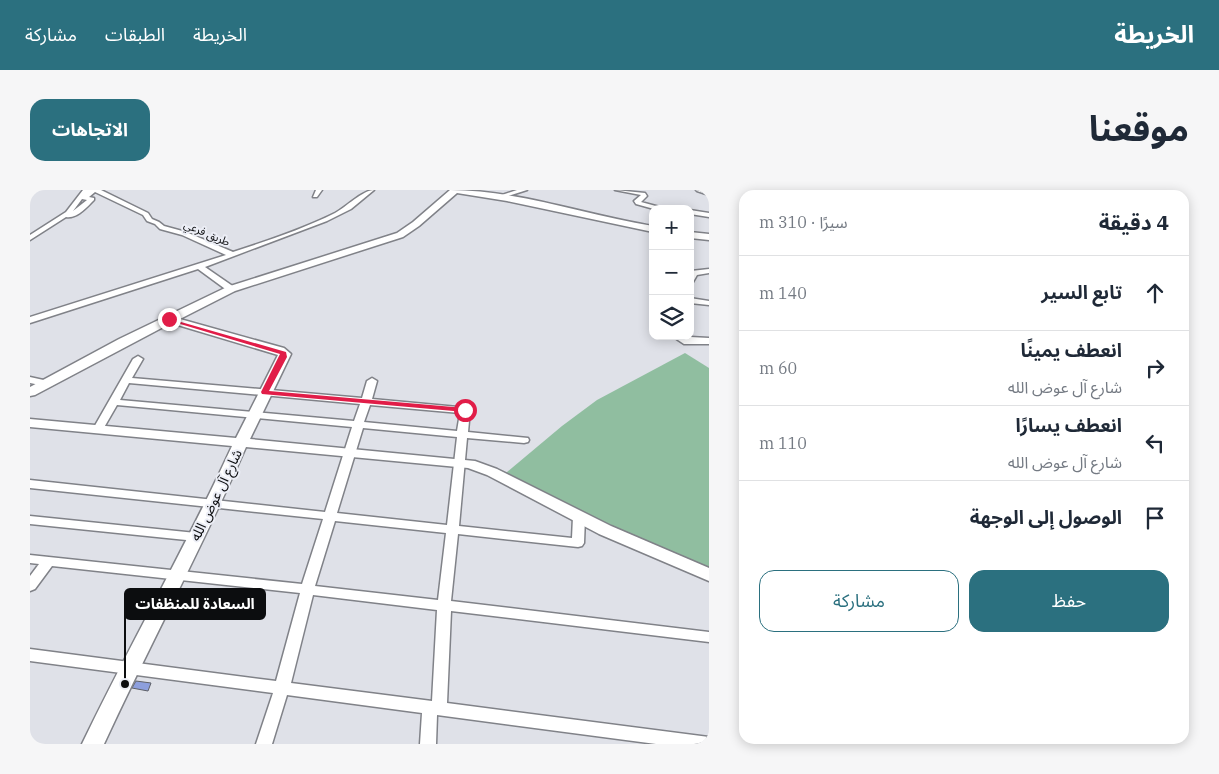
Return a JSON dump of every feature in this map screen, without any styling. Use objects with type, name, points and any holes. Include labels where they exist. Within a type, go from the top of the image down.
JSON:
[{"type":"street","points":[[30,238],[59,220],[72,209],[86,190]]},
{"type":"street","name":"طريق فرعي","points":[[59,220],[78,211],[92,199],[84,198],[95,190],[146,214],[149,220],[157,223],[162,228],[184,233],[233,255]]},
{"type":"street","points":[[30,320],[200,267],[337,216],[371,190]]},
{"type":"street","points":[[30,392],[169,319],[231,289],[395,237],[416,224],[456,190],[502,196],[649,228]]},
{"type":"street","points":[[502,196],[521,190]]},
{"type":"street","points":[[618,190],[643,194],[644,196],[637,201],[638,203],[649,206]]},
{"type":"street","points":[[699,190],[709,193]]},
{"type":"street","points":[[694,213],[709,215]]},
{"type":"street","points":[[694,236],[709,238]]},
{"type":"street","points":[[200,267],[231,289]]},
{"type":"street","points":[[694,273],[709,271]]},
{"type":"street","points":[[694,301],[709,304]]},
{"type":"street","name":"شارع آل عوض الله","points":[[93,744],[129,668],[214,503],[240,443],[284,357],[284,353],[169,319]]},
{"type":"street","points":[[682,340],[709,341]]},
{"type":"street","points":[[98,429],[138,359]]},
{"type":"street","points":[[30,380],[45,383]]},
{"type":"street","points":[[126,380],[464,409],[466,412],[452,528],[435,708],[428,744]]},
{"type":"street","points":[[264,744],[282,688],[307,591],[372,381]]},
{"type":"street","points":[[113,402],[524,440]]},
{"type":"street","points":[[30,423],[476,466],[492,472],[605,530],[709,575]]},
{"type":"street","points":[[30,484],[578,543],[579,517]]},
{"type":"street","points":[[30,520],[196,537]]},
{"type":"street","points":[[30,559],[178,574],[307,591],[709,636]]},
{"type":"street","points":[[30,586],[48,561]]},
{"type":"street","points":[[30,655],[709,744]]},
{"type":"green space","points":[[685,353],[709,368],[709,575],[501,477],[562,426],[597,400]]},
{"type":"building","points":[[136,681],[151,683],[148,691],[132,688]]},
{"type":"place","name":"السعادة للمنظفات","points":[[125,684]]},
{"type":"route","points":[[169,319],[284,353],[284,357],[265,392],[461,408],[465,410]]}]
